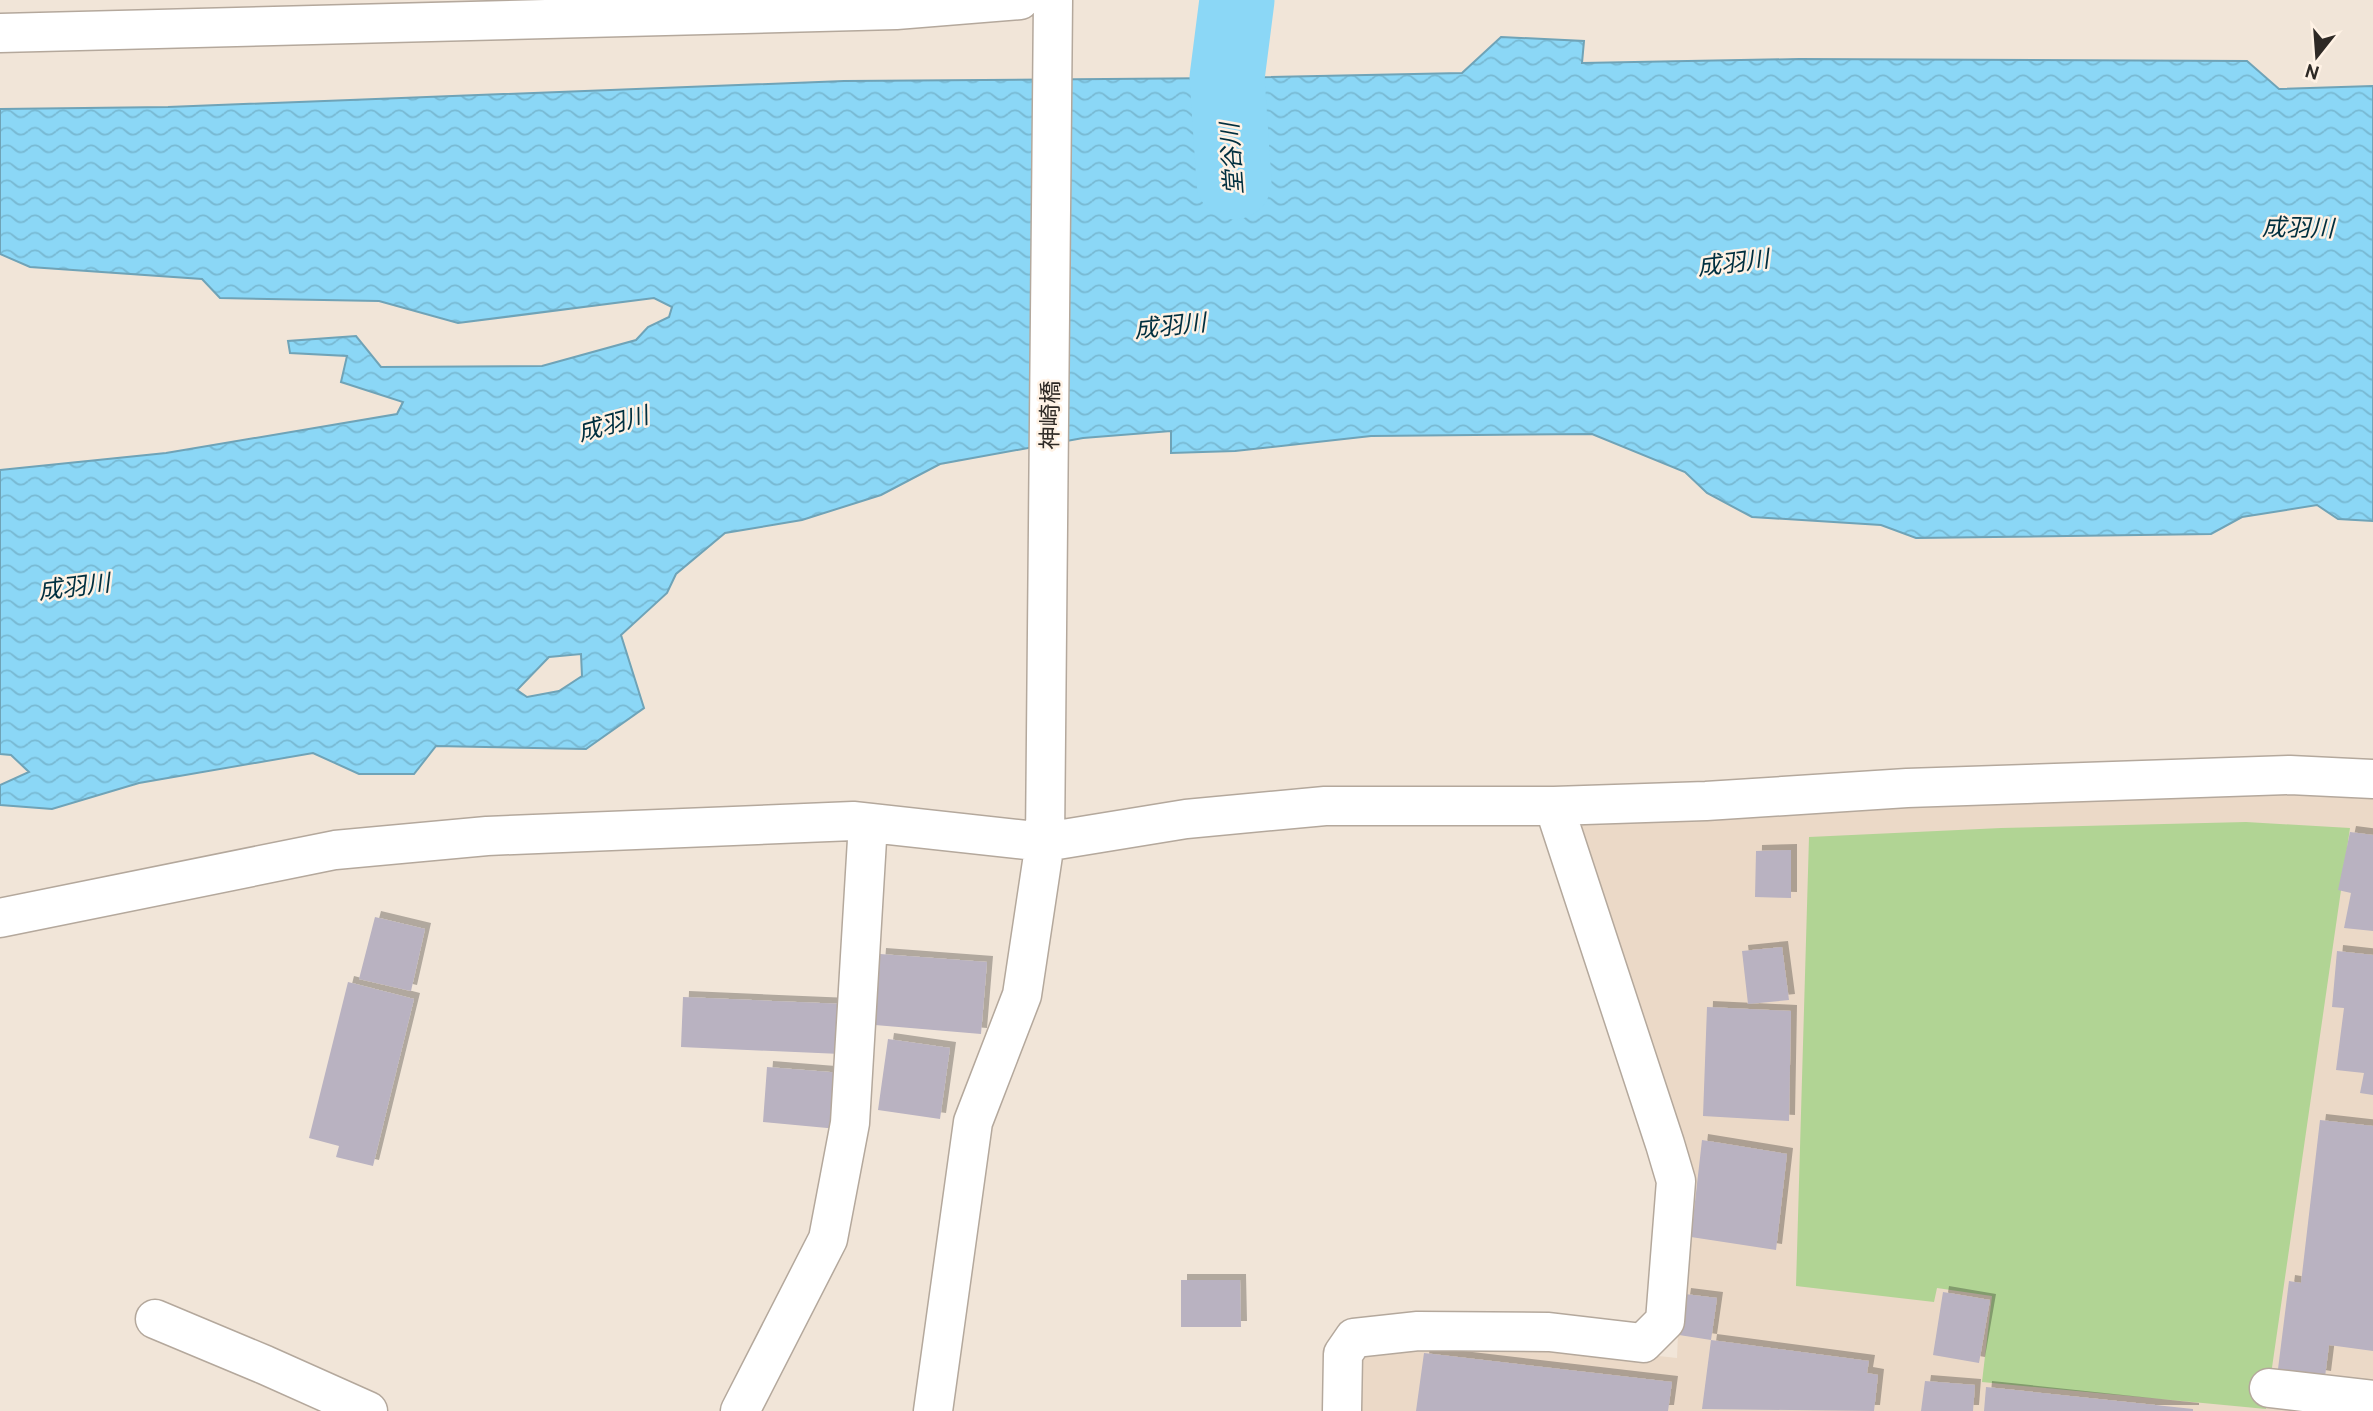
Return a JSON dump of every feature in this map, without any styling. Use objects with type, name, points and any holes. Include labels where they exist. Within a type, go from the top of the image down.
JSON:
[{"type":"street","points":[[0,33],[896,10],[1020,0]]},
{"type":"street","name":"神崎橋","points":[[933,1411],[973,1122],[1022,995],[1045,842],[1053,15]]},
{"type":"street","points":[[0,918],[335,850],[487,836],[853,821],[1045,842],[1185,819],[1325,806],[1554,806],[1706,801],[1907,788],[2290,775],[2373,779]]},
{"type":"street","points":[[1342,1411],[1343,1354],[1354,1338],[1418,1331],[1549,1332],[1643,1343],[1665,1321],[1676,1181],[1554,806]]},
{"type":"street","points":[[740,1411],[828,1239],[850,1123],[868,823]]},
{"type":"street","points":[[155,1320],[368,1411]]},
{"type":"street","points":[[2269,1388],[2333,1403],[2373,1399]]},
{"type":"shaded area","points":[[2166,791],[2373,798],[2373,1411],[1351,1411],[1352,1372],[1368,1347],[1557,1345],[1677,1358],[1684,1186],[1576,815]]},
{"type":"green space","points":[[2246,822],[2350,828],[2266,1409],[1982,1382],[1992,1296],[1937,1288],[1934,1302],[1796,1286],[1809,837],[2001,828]]},
{"type":"water","name":"成羽川","points":[[1501,37],[1584,41],[1582,63],[1799,59],[2247,61],[2279,89],[2373,86],[2373,521],[2338,519],[2317,505],[2242,517],[2211,534],[1916,538],[1881,525],[1752,517],[1707,493],[1685,472],[1592,434],[1371,436],[1235,451],[1171,453],[1171,431],[1083,438],[940,464],[881,495],[802,520],[725,533],[676,574],[667,593],[621,635],[644,708],[586,749],[436,746],[414,774],[359,774],[313,753],[139,783],[52,809],[0,805],[0,785],[29,772],[11,755],[0,754],[0,470],[166,453],[397,414],[403,402],[341,382],[347,356],[290,353],[288,341],[356,336],[381,367],[542,366],[636,340],[648,327],[669,317],[672,307],[654,298],[458,323],[379,301],[220,298],[202,279],[30,267],[0,254],[0,109],[168,107],[844,81],[1462,73]],"holes":[[[581,654],[582,676],[559,691],[527,697],[517,690],[549,657]]]},
{"type":"building","points":[[2350,832],[2373,835],[2373,931],[2344,928],[2351,893],[2338,890]]},
{"type":"building","points":[[1791,850],[1791,898],[1755,897],[1756,851]]},
{"type":"building","points":[[375,917],[425,929],[411,991],[359,979]]},
{"type":"building","points":[[1782,947],[1789,1000],[1748,1004],[1742,951]]},
{"type":"building","points":[[2337,951],[2373,955],[2373,1095],[2360,1093],[2364,1073],[2336,1070],[2344,1008],[2332,1007]]},
{"type":"building","points":[[880,954],[987,962],[981,1034],[875,1025]]},
{"type":"building","points":[[348,982],[414,999],[373,1166],[336,1157],[339,1146],[309,1138]]},
{"type":"building","points":[[683,997],[844,1004],[841,1054],[681,1047]]},
{"type":"building","points":[[1707,1007],[1791,1011],[1789,1121],[1703,1116]]},
{"type":"building","points":[[888,1039],[950,1048],[940,1119],[878,1110]]},
{"type":"building","points":[[767,1067],[842,1073],[838,1129],[763,1122]]},
{"type":"building","points":[[2320,1120],[2373,1126],[2373,1351],[2329,1345],[2325,1377],[2278,1369],[2289,1281],[2301,1283]]},
{"type":"building","points":[[1702,1140],[1787,1154],[1776,1250],[1691,1237]]},
{"type":"building","points":[[1181,1280],[1240,1280],[1241,1327],[1181,1327]]},
{"type":"building","points":[[1943,1292],[1990,1300],[1979,1363],[1933,1355]]},
{"type":"building","points":[[1685,1294],[1717,1298],[1711,1340],[1679,1335]]},
{"type":"building","points":[[1711,1340],[1869,1361],[1867,1373],[1878,1375],[1874,1411],[1702,1409]]},
{"type":"building","points":[[1424,1353],[1672,1382],[1668,1411],[1416,1411]]},
{"type":"building","points":[[1925,1381],[1975,1385],[1973,1411],[1921,1411]]},
{"type":"building","points":[[1986,1387],[2193,1409],[2193,1411],[1984,1411]]},
{"type":"waterway","name":"堂谷川","points":[[1234,182],[1227,78],[1237,0]]}]
